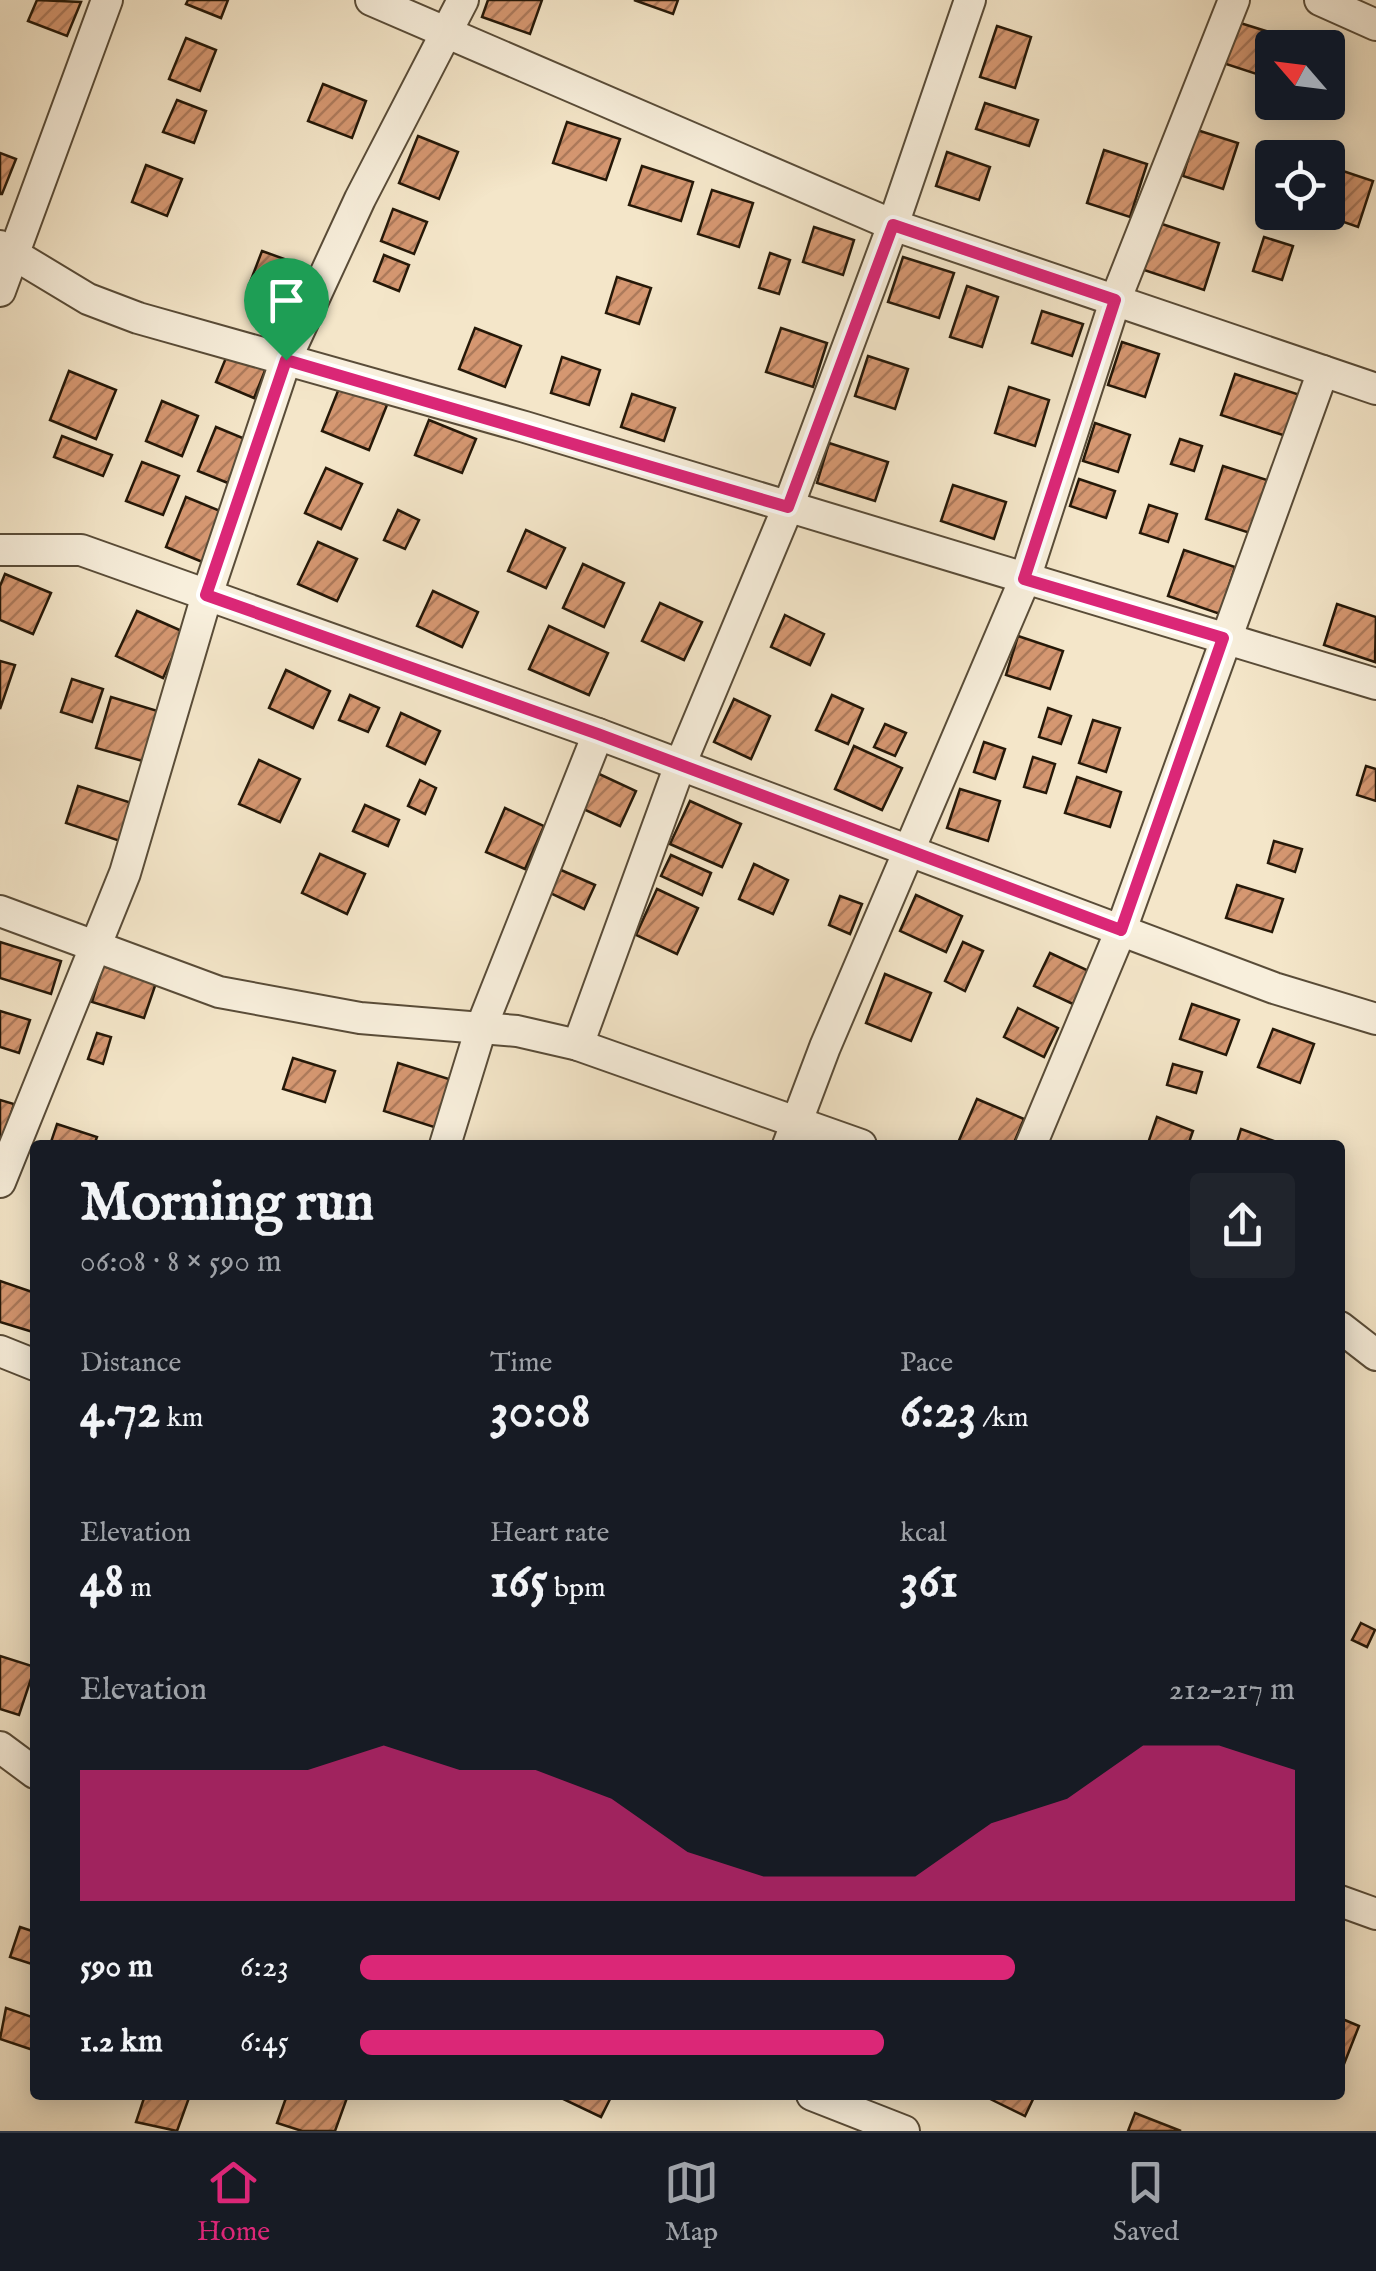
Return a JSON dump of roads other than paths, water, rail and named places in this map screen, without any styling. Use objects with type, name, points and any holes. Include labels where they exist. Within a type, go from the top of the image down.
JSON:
[{"type":"street","points":[[0,291],[7,250],[107,0]]},
{"type":"street","points":[[371,0],[893,225],[1376,389]]},
{"type":"street","points":[[0,1182],[125,873],[206,595],[286,360],[360,199],[449,34],[463,0]]},
{"type":"street","points":[[578,1045],[680,765],[788,507],[893,225],[970,0]]},
{"type":"street","points":[[791,1134],[1024,579],[1115,300],[1234,0]]},
{"type":"street","points":[[1320,0],[1376,25]]},
{"type":"street","points":[[7,250],[88,299],[1376,684]]},
{"type":"street","points":[[1034,1140],[1121,930],[1223,638],[1323,371]]},
{"type":"street","points":[[0,550],[81,550],[598,734],[1274,988],[1376,1018]]},
{"type":"street","points":[[447,1140],[482,1028],[598,734]]},
{"type":"street","points":[[0,911],[219,992],[360,1018],[482,1028],[578,1045],[791,1134],[829,1140]]},
{"type":"street","points":[[1345,1331],[1376,1355]]},
{"type":"street","points":[[0,1350],[30,1363]]},
{"type":"street","points":[[0,1748],[30,1769]]},
{"type":"street","points":[[1345,1903],[1376,1914]]},
{"type":"street","points":[[825,2100],[904,2131]]}]
